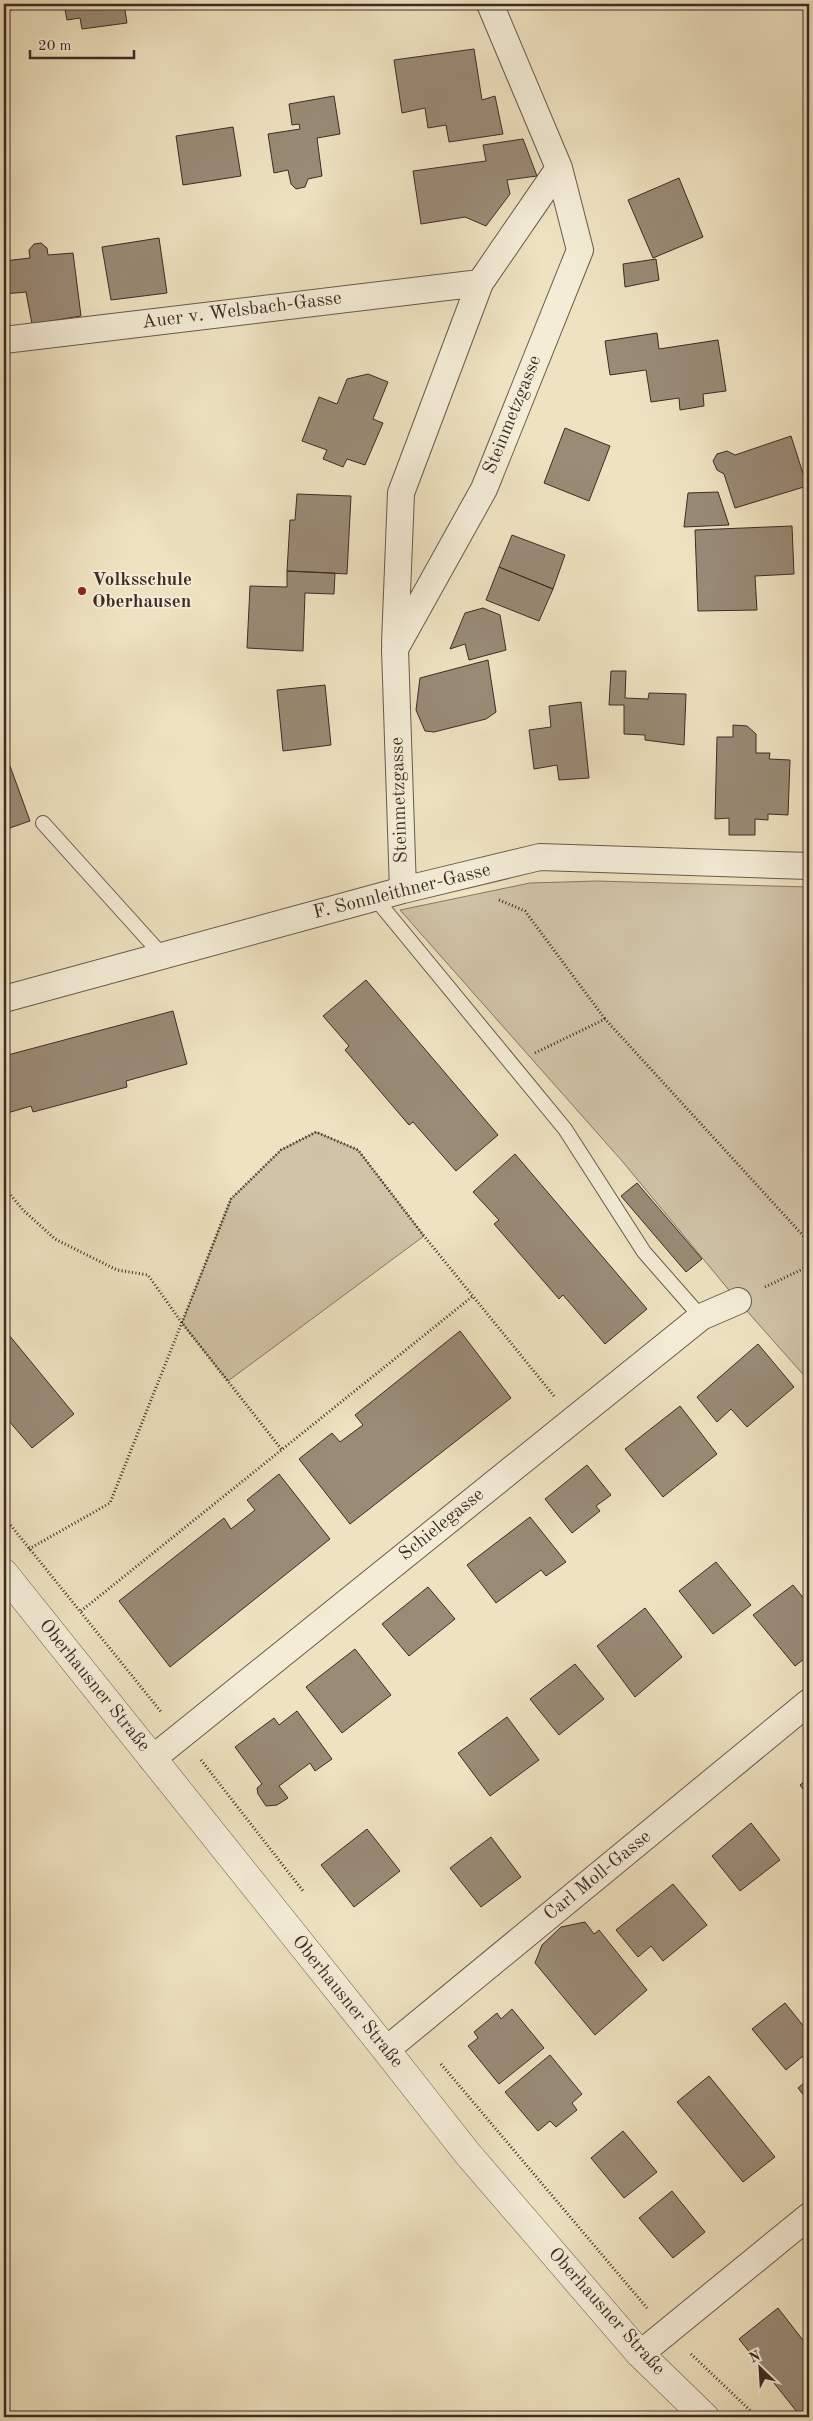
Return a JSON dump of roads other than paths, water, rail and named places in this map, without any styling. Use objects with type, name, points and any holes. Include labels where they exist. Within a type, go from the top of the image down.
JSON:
[{"type":"street","name":"Steinmetzgasse","points":[[395,649],[484,489],[580,250],[559,168],[490,4]]},
{"type":"street","name":"Steinmetzgasse","points":[[403,890],[395,649],[401,493],[480,282],[559,168]]},
{"type":"street","name":"Auer v. Welsbach-Gasse","points":[[4,340],[480,282]]},
{"type":"street","name":"F. Sonnleithner-Gasse","points":[[4,999],[403,890],[540,857],[809,866]]},
{"type":"street","name":"Schielegasse","points":[[152,1759],[700,1317],[738,1301]]},
{"type":"street","name":"Oberhausner Straße","points":[[4,1573],[467,2154],[640,2354],[705,2417]]},
{"type":"street","name":"Carl Moll-Gasse","points":[[386,2050],[809,1702]]},
{"type":"street","points":[[640,2354],[809,2216]]},
{"type":"lane","points":[[43,823],[162,956]]},
{"type":"lane","points":[[375,898],[565,1129],[644,1252],[700,1317]]},
{"type":"place","name":"Volksschule Oberhausen","points":[[82,591]]}]
